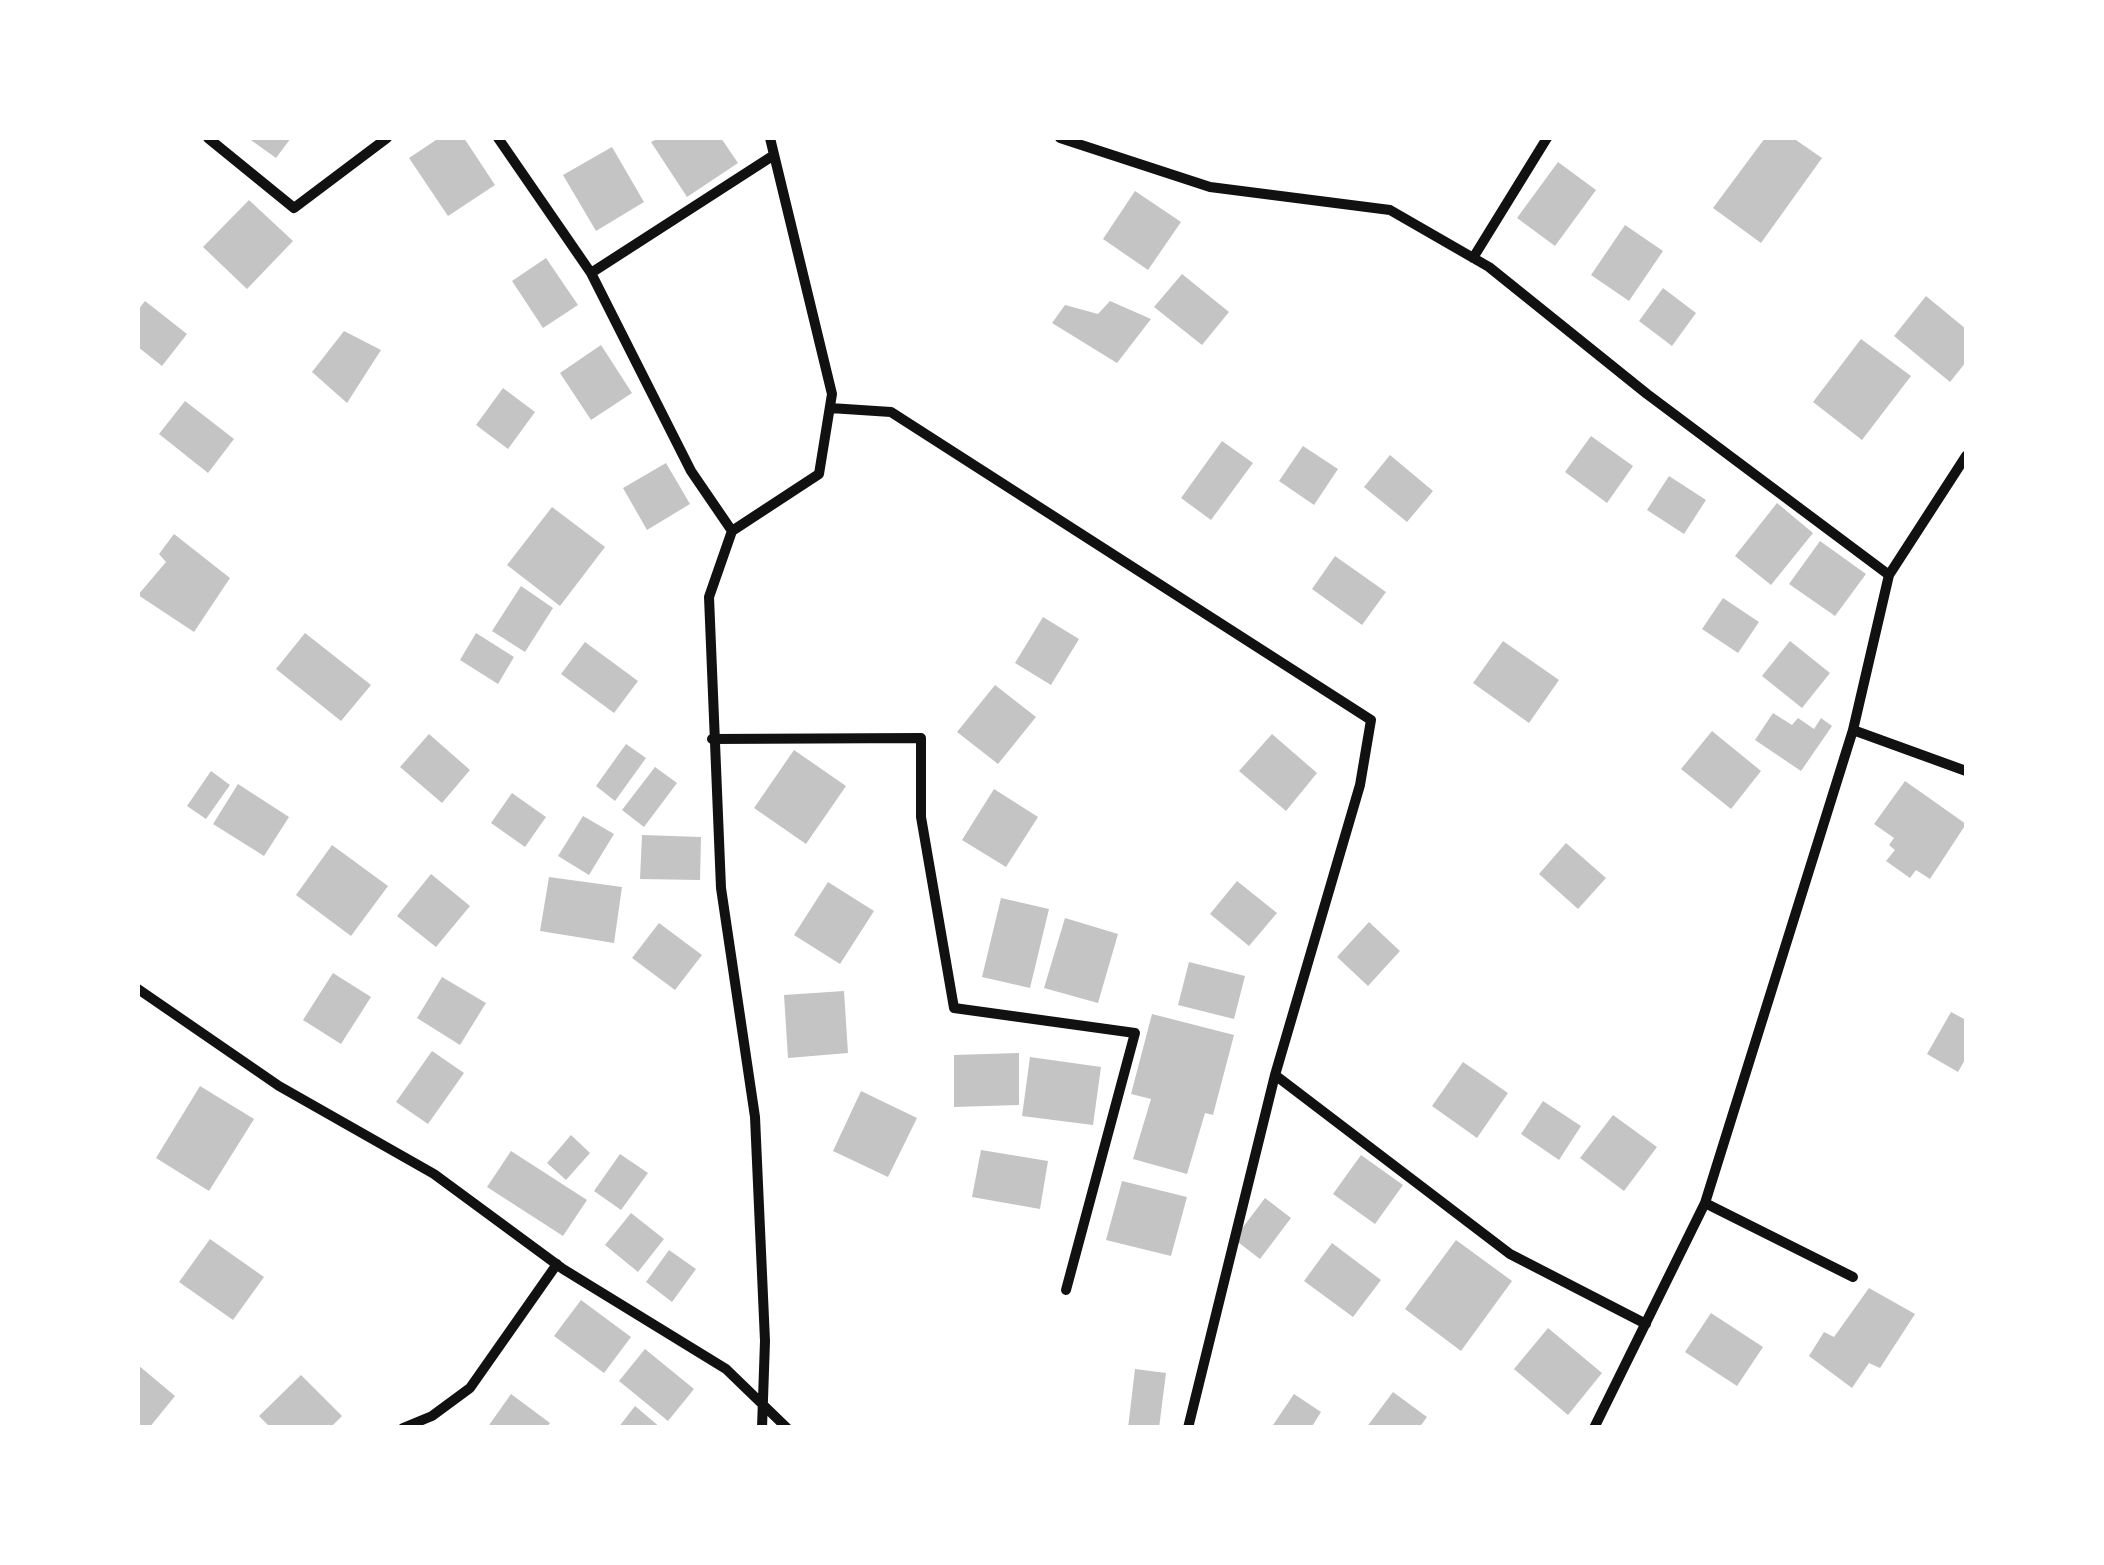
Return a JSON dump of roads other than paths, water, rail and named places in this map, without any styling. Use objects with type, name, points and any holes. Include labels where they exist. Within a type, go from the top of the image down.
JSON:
[{"type":"street","points":[[208,138],[294,208],[387,138]]},
{"type":"street","points":[[498,138],[591,273],[691,471],[732,531]]},
{"type":"street","points":[[762,1428],[765,1410],[755,1117],[721,888],[712,739],[710,597],[732,531],[819,474],[832,394],[770,138]]},
{"type":"street","points":[[1060,138],[1210,187],[1390,210],[1473,258],[1889,574]]},
{"type":"street","points":[[1473,258],[1547,138]]},
{"type":"street","points":[[591,273],[774,154]]},
{"type":"street","points":[[830,408],[891,412],[1371,720],[1360,785],[1275,1075],[1188,1428]]},
{"type":"street","points":[[1594,1428],[1705,1203],[1853,730],[1889,574],[1966,456]]},
{"type":"street","points":[[1853,730],[1966,771]]},
{"type":"street","points":[[712,739],[922,738],[921,817],[954,1008],[1135,1033],[1066,1290]]},
{"type":"street","points":[[138,989],[280,1086],[434,1174],[557,1264],[726,1369],[786,1428]]},
{"type":"street","points":[[1275,1075],[1510,1254],[1646,1324]]},
{"type":"street","points":[[1705,1203],[1853,1276]]},
{"type":"street","points":[[403,1428],[432,1416],[470,1388],[557,1264]]}]
